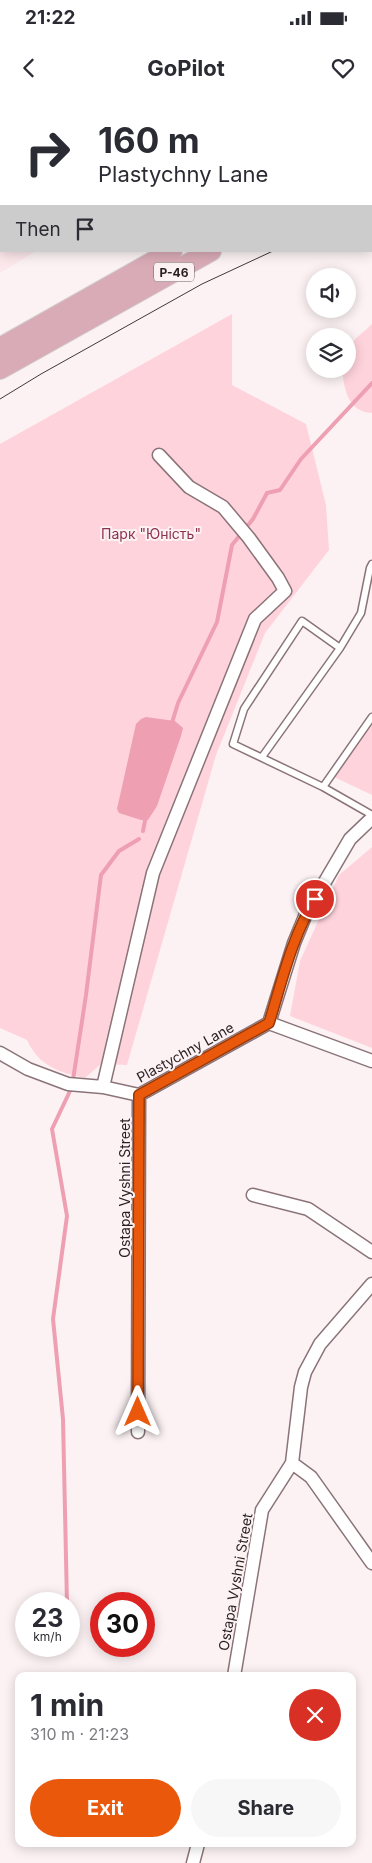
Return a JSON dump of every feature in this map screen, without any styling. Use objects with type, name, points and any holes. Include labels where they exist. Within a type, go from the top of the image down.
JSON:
[{"type":"main road","points":[[0,348],[170,252]]},
{"type":"main road","name":"Р-46","points":[[0,369],[209,252]]},
{"type":"street","points":[[103,1087],[153,874],[255,619],[285,591],[278,578],[249,538],[223,507],[189,487],[159,455]]},
{"type":"street","points":[[372,816],[350,839],[306,914],[294,943],[269,1023],[372,1061]]},
{"type":"street","name":"Plastychny Lane","points":[[0,1053],[28,1068],[68,1084],[103,1087],[139,1095],[269,1023]]},
{"type":"street","name":"Ostapa Vyshni Street","points":[[138,1432],[139,1095]]},
{"type":"street","points":[[253,1195],[308,1209],[372,1252]]},
{"type":"street","name":"Ostapa Vyshni Street","points":[[235,1672],[262,1510],[292,1463],[301,1387],[306,1372],[320,1344],[372,1284]]},
{"type":"street","points":[[292,1463],[311,1477],[372,1563]]},
{"type":"street","points":[[193,1863],[197,1847]]},
{"type":"lane","points":[[262,757],[340,648],[361,613],[372,564]]},
{"type":"lane","points":[[340,648],[302,621],[244,709],[233,744],[323,787],[372,816]]},
{"type":"lane","points":[[323,787],[372,717]]},
{"type":"shaded area","points":[[0,252],[34,252],[0,273]]},
{"type":"shaded area","points":[[146,717],[175,721],[183,728],[157,806],[148,820],[141,820],[119,813],[117,809],[136,724]]},
{"type":"green space","name":"Парк \"Юність\"","points":[[232,314],[232,385],[306,424],[326,505],[329,550],[265,633],[216,755],[127,1065],[101,1064],[85,1078],[50,1066],[37,1056],[27,1040],[0,1028],[0,444]]},
{"type":"green space","points":[[372,324],[372,413],[357,409],[352,404],[344,384],[343,378],[356,378],[356,339]]},
{"type":"green space","points":[[372,724],[372,795],[334,777]]},
{"type":"green space","points":[[372,847],[372,1048],[290,1016],[300,961],[339,875]]},
{"type":"waterway","points":[[171,726],[178,703],[217,622],[232,545],[253,519],[267,493],[280,490],[301,459],[372,383]]},
{"type":"waterway","points":[[143,831],[146,816]]},
{"type":"waterway","points":[[73,1080],[101,875],[119,851],[139,839]]},
{"type":"waterway","points":[[67,1592],[63,1419],[53,1319],[67,1216],[52,1129],[70,1091]]},
{"type":"tram line","points":[[0,399],[202,284],[271,252]]},
{"type":"route","points":[[138,1412],[139,1095],[269,1023],[294,943],[306,914],[315,899]]}]
